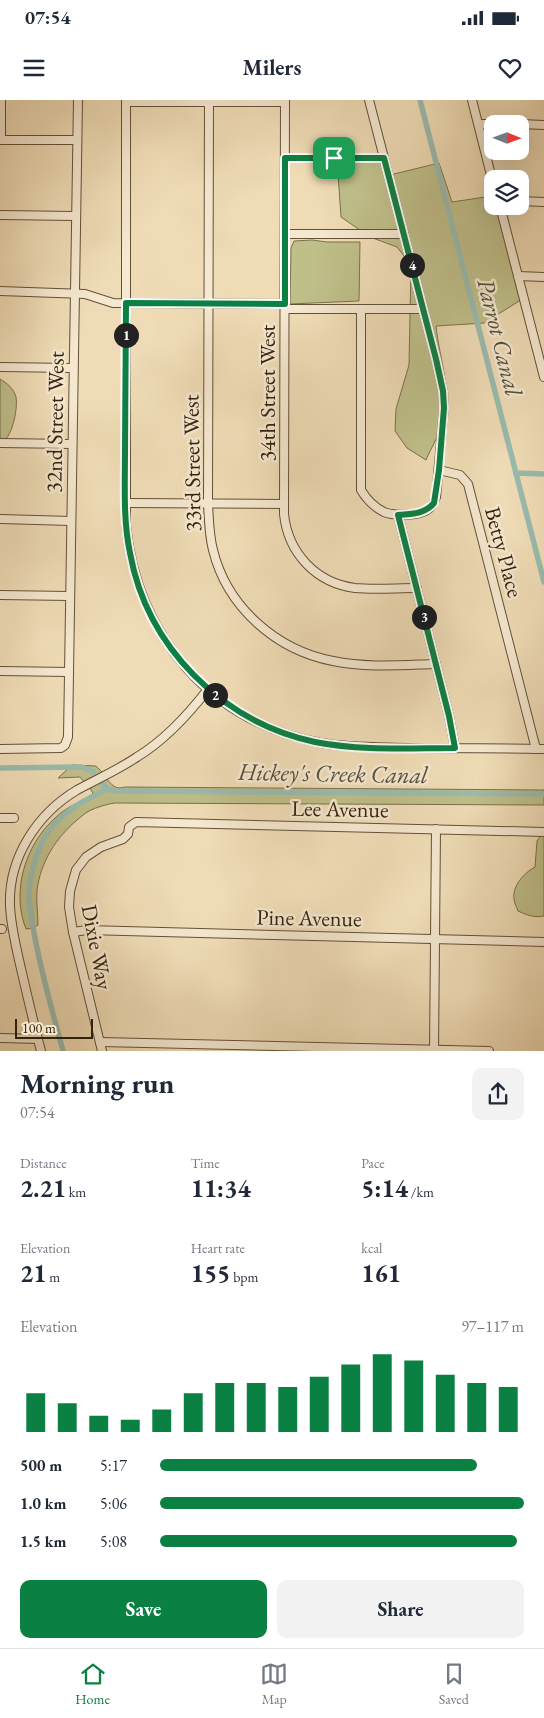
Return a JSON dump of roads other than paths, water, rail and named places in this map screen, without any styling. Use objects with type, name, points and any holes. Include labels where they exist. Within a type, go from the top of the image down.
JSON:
[{"type":"street","points":[[1,100],[1,140],[77,140]]},
{"type":"street","name":"32nd Street West","points":[[0,748],[61,748],[65,745],[68,737],[78,100]]},
{"type":"street","points":[[361,310],[360,485],[364,495],[376,507],[386,513],[398,515],[424,512],[434,503],[436,497],[443,426],[443,391],[369,100]]},
{"type":"street","points":[[472,100],[490,170]]},
{"type":"street","points":[[285,101],[126,101],[125,504],[130,555],[144,602],[167,644],[184,665],[208,689],[265,726],[314,741],[363,747],[540,749]]},
{"type":"street","name":"33rd Street West","points":[[209,101],[208,504],[212,545],[222,575],[245,611],[274,637],[298,651],[333,661],[360,664],[436,664]]},
{"type":"street","name":"34th Street West","points":[[285,101],[284,504],[286,528],[296,550],[306,564],[322,577],[354,588],[416,588]]},
{"type":"street","points":[[479,124],[484,124]]},
{"type":"street","points":[[529,124],[544,125]]},
{"type":"street","points":[[285,158],[384,158]]},
{"type":"street","points":[[529,201],[544,202]]},
{"type":"street","points":[[0,215],[76,216]]},
{"type":"street","points":[[502,215],[541,354],[544,377]]},
{"type":"street","points":[[285,234],[404,234]]},
{"type":"street","points":[[518,276],[544,277]]},
{"type":"street","points":[[0,291],[75,293],[91,295],[107,302],[126,303],[208,303],[361,310],[423,309]]},
{"type":"street","points":[[0,367],[73,368]]},
{"type":"street","points":[[0,443],[72,444]]},
{"type":"street","name":"Betty Place","points":[[439,470],[460,475],[468,484],[540,749]]},
{"type":"street","points":[[125,504],[284,504]]},
{"type":"street","points":[[398,515],[453,733],[455,748]]},
{"type":"street","points":[[0,519],[71,521]]},
{"type":"street","points":[[0,595],[70,596]]},
{"type":"street","points":[[0,672],[68,672]]},
{"type":"street","points":[[41,1050],[15,943],[10,914],[12,878],[24,845],[34,829],[55,806],[75,792],[148,750],[178,724],[208,689]]},
{"type":"street","points":[[0,818],[14,818]]},
{"type":"street","name":"Lee Avenue","points":[[136,822],[544,832]]},
{"type":"street","name":"Dixie Way","points":[[102,1050],[73,932],[70,916],[70,891],[76,870],[93,852],[123,839],[128,834],[129,828],[136,822]]},
{"type":"street","points":[[434,1050],[436,829]]},
{"type":"street","name":"Pine Avenue","points":[[73,932],[87,930],[544,942]]},
{"type":"street","points":[[0,1038],[38,1039]]},
{"type":"street","points":[[100,1042],[490,1050]]},
{"type":"waterway","name":"Parrot Canal","points":[[420,100],[544,582]]},
{"type":"waterway","points":[[516,473],[544,474]]},
{"type":"waterway","points":[[0,768],[82,767],[94,772]]},
{"type":"waterway","name":"Hickey's Creek Canal","points":[[103,784],[107,789],[117,791],[544,794]]},
{"type":"waterway","points":[[63,1051],[36,943],[30,904],[30,882],[38,852],[51,827],[73,808],[107,789]]}]
